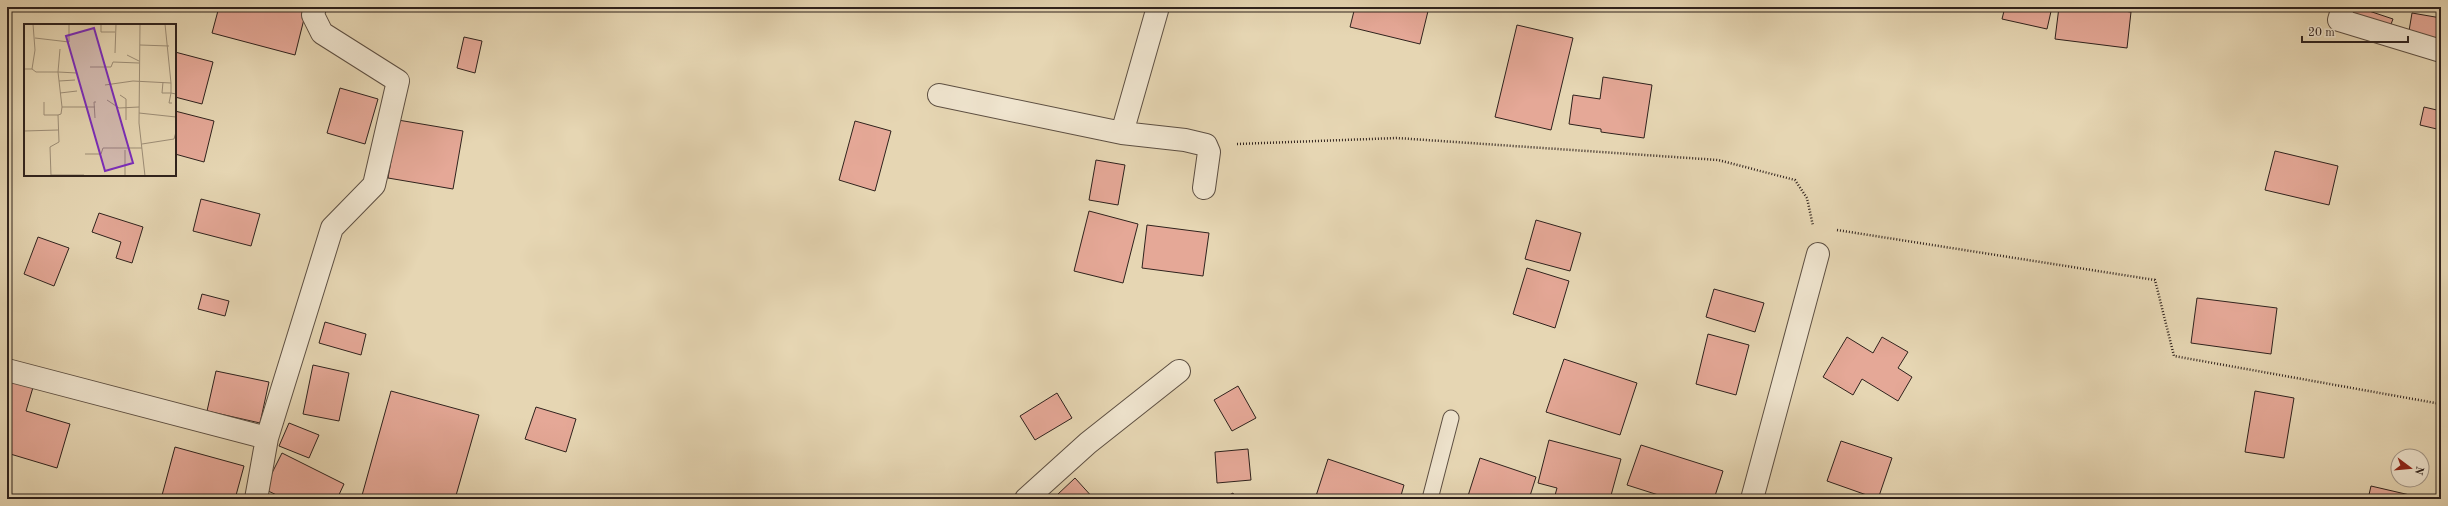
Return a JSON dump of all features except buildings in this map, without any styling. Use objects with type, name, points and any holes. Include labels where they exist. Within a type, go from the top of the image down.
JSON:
[{"type":"street","points":[[256,499],[267,438],[332,228],[374,185],[398,81],[322,34],[313,15],[315,7]]},
{"type":"street","points":[[1124,126],[1158,7]]},
{"type":"street","points":[[2343,7],[2339,20],[2441,51]]},
{"type":"street","points":[[939,95],[1124,126],[1206,145],[1209,152],[1204,188]]},
{"type":"street","points":[[1752,499],[1818,254]]},
{"type":"street","points":[[7,370],[267,438]]},
{"type":"street","points":[[1026,499],[1088,443],[1179,371]]},
{"type":"lane","points":[[1430,499],[1452,418]]},
{"type":"path","points":[[1206,145],[1397,138],[1718,160],[1795,180],[1807,198],[1813,226],[1820,227]]},
{"type":"path","points":[[1836,230],[2155,280],[2174,356],[2441,404]]}]
